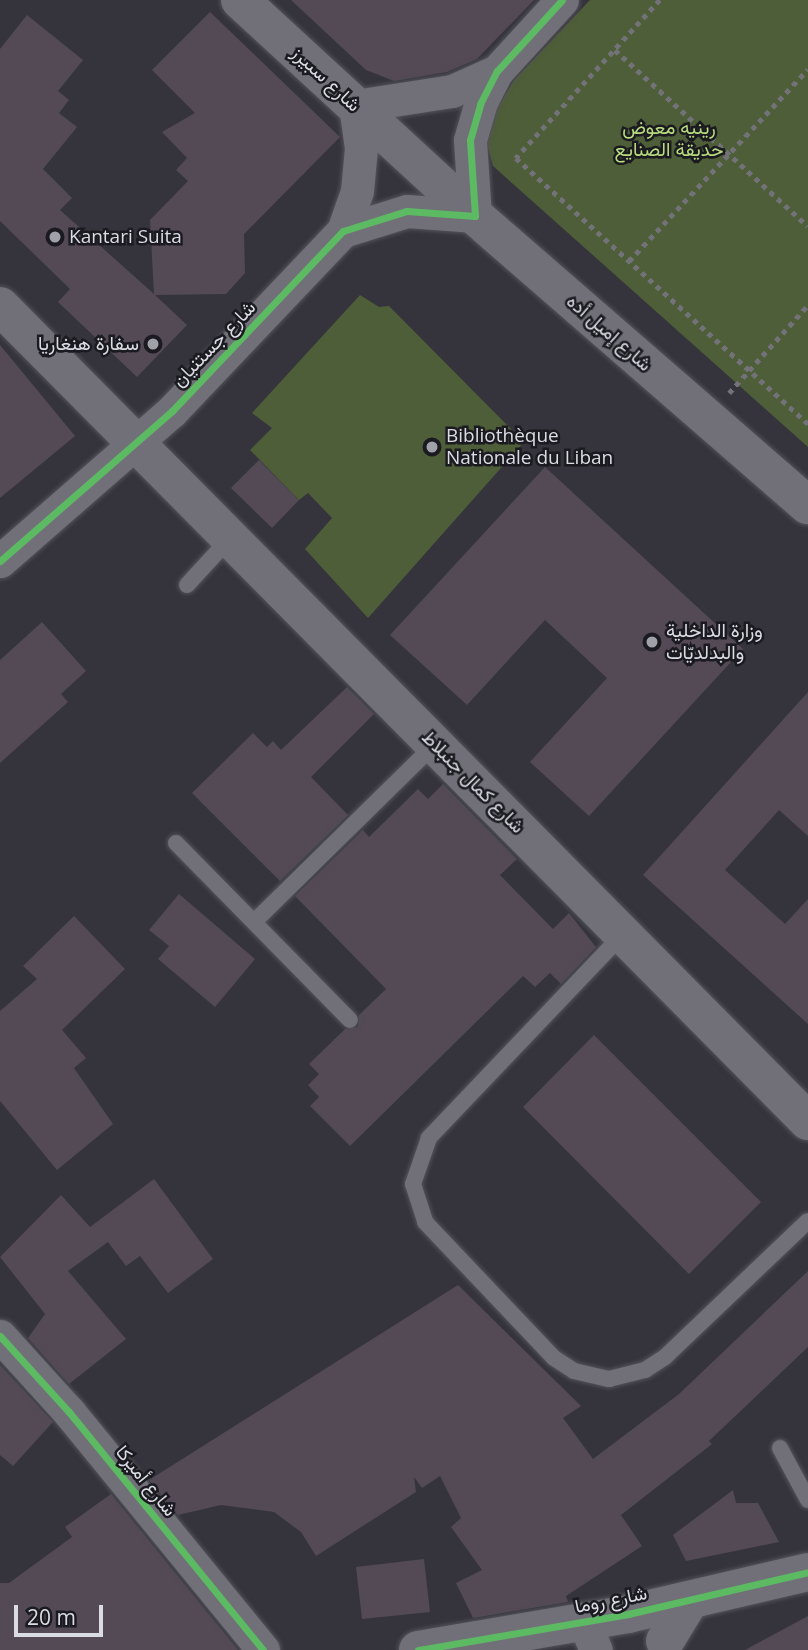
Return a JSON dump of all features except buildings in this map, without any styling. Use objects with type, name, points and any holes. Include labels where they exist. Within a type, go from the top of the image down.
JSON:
[{"type":"main road","name":"شارع سبيرز","points":[[240,0],[412,158]]},
{"type":"main road","name":"شارع إميل أده","points":[[412,158],[475,216],[808,505]]},
{"type":"main road","name":"شارع كمال جنبلاط","points":[[0,306],[808,1121]]},
{"type":"main road","name":"شارع روما","points":[[418,1650],[590,1636],[661,1634],[690,1600],[808,1572]]},
{"type":"street","points":[[475,216],[468,178],[470,141],[497,71],[558,1]]},
{"type":"street","points":[[355,106],[452,91],[497,71]]},
{"type":"street","name":"شارع جستنيان","points":[[0,561],[137,443],[343,231],[357,191],[360,148],[355,106]]},
{"type":"street","name":"شارع جستنيان","points":[[343,231],[407,211],[475,216]]},
{"type":"street","name":"شارع أميركا","points":[[0,1336],[69,1412],[263,1650]]},
{"type":"lane","points":[[187,585],[231,537]]},
{"type":"lane","points":[[255,921],[435,744]]},
{"type":"lane","points":[[176,843],[350,1020]]},
{"type":"lane","points":[[623,934],[429,1138],[413,1184],[425,1222],[554,1358],[574,1371],[609,1379],[645,1370],[665,1357],[808,1221]]},
{"type":"lane","points":[[780,1448],[808,1500]]},
{"type":"path","points":[[660,0],[516,158],[808,424]]},
{"type":"path","points":[[615,50],[808,226]]},
{"type":"path","points":[[629,261],[808,69]]},
{"type":"path","points":[[706,418],[808,305]]},
{"type":"green space","name":"رينيه معوض حديقة الصنايع","points":[[590,0],[808,0],[808,447],[493,166],[487,144],[496,110],[514,80]]},
{"type":"green space","points":[[360,295],[379,307],[389,306],[524,442],[368,618],[305,549],[332,518],[308,493],[299,500],[250,450],[272,428],[252,413]]},
{"type":"cycle path","points":[[0,561],[172,411],[343,231],[407,211],[475,216],[470,140],[480,104],[497,71],[562,0]]},
{"type":"cycle path","points":[[0,1336],[69,1412],[263,1650]]},
{"type":"cycle path","points":[[418,1650],[628,1614],[808,1572]]},
{"type":"place","name":"Kantari Suita","points":[[55,237]]},
{"type":"place","name":"سفارة هنغاريا","points":[[153,344]]},
{"type":"place","name":"Bibliothèque Nationale du Liban","points":[[432,447]]},
{"type":"place","name":"وزارة الداخلية والبدلديّات","points":[[652,642]]}]
